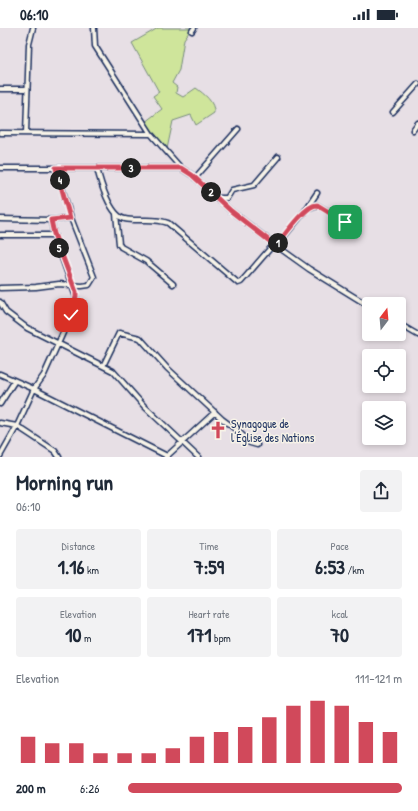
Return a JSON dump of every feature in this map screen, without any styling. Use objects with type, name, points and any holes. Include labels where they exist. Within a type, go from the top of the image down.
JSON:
[{"type":"street","points":[[26,133],[29,44],[33,28]]},
{"type":"street","points":[[94,28],[95,46],[150,134],[181,168],[195,178],[231,211],[275,245],[309,269],[362,302]]},
{"type":"street","points":[[394,112],[418,84]]},
{"type":"street","points":[[0,89],[27,89]]},
{"type":"street","points":[[413,130],[418,124]]},
{"type":"street","points":[[195,178],[238,129]]},
{"type":"street","points":[[0,133],[150,134]]},
{"type":"street","points":[[218,198],[227,198],[232,190],[254,185],[278,157]]},
{"type":"street","points":[[0,168],[181,168]]},
{"type":"street","points":[[0,288],[36,287],[59,284],[72,286],[89,285],[94,277],[70,218],[56,168]]},
{"type":"street","points":[[97,168],[105,192],[116,214],[119,244],[146,261],[173,284]]},
{"type":"street","points":[[116,214],[124,219],[157,219],[168,223],[240,283],[305,211],[317,193]]},
{"type":"street","points":[[305,211],[311,206],[317,205],[345,222]]},
{"type":"street","points":[[0,219],[51,220],[70,218]]},
{"type":"street","points":[[0,456],[18,426],[34,389],[44,375],[74,304],[76,292],[72,286],[54,234],[51,220]]},
{"type":"street","points":[[0,235],[54,234]]},
{"type":"street","points":[[0,302],[1,306],[12,317],[27,328],[58,342],[113,371],[144,406],[198,457]]},
{"type":"street","points":[[406,328],[418,335]]},
{"type":"street","points":[[103,366],[119,333],[140,338],[167,368],[215,412],[250,443],[258,445]]},
{"type":"street","points":[[0,374],[14,382],[34,389],[166,456],[215,412]]},
{"type":"street","points":[[0,404],[14,382]]},
{"type":"street","points":[[0,423],[18,426],[54,451],[59,457]]},
{"type":"green space","points":[[158,28],[192,28],[184,39],[179,70],[172,83],[177,87],[176,93],[183,97],[196,88],[211,102],[214,109],[214,113],[196,125],[191,115],[173,121],[167,149],[145,122],[162,109],[153,96],[159,92],[132,43]]},
{"type":"place","name":"Synagogue de l'Église des Nations","points":[[218,430]]},
{"type":"route","points":[[71,315],[76,292],[72,286],[54,234],[51,220],[70,218],[56,168],[181,168],[192,175],[231,211],[276,246],[305,211],[311,206],[317,205],[345,222]]}]
